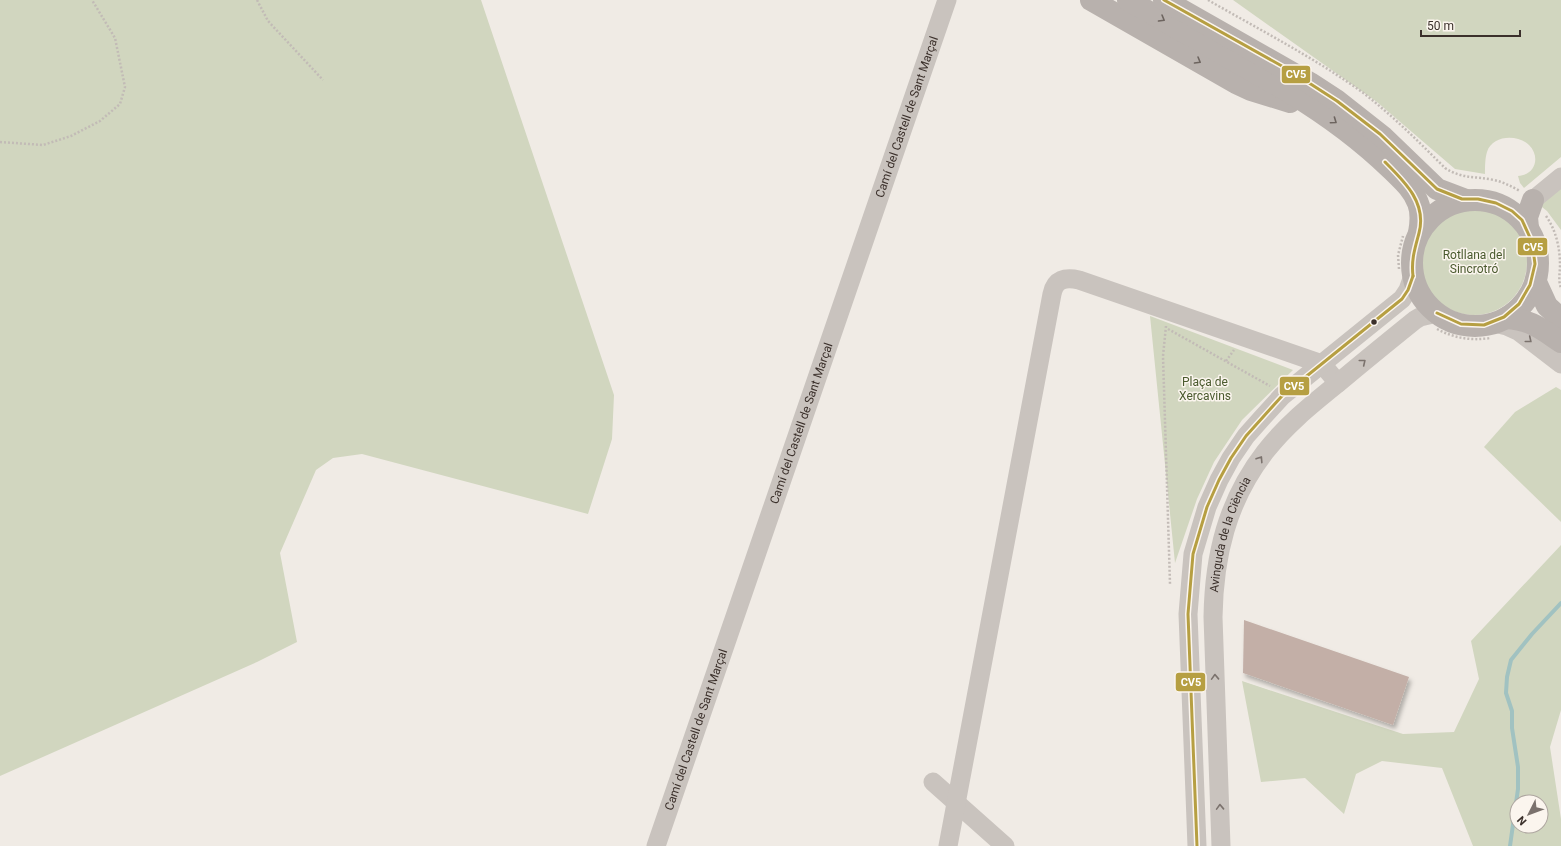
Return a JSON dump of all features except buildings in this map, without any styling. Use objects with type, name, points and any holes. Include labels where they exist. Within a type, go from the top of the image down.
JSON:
[{"type":"main road","points":[[1091,0],[1251,90],[1316,108]]},
{"type":"main road","points":[[1128,0],[1291,92],[1316,108],[1370,150],[1409,188],[1418,203],[1422,214],[1411,234],[1414,246],[1406,274],[1416,286],[1436,321],[1452,322],[1464,325],[1499,326],[1516,319],[1539,326],[1561,342]]},
{"type":"main road","points":[[1164,0],[1310,83],[1330,96],[1383,137],[1437,189],[1466,200]]},
{"type":"main road","points":[[1411,234],[1438,211],[1451,204],[1466,200],[1484,200],[1507,208],[1519,217],[1528,228],[1535,241],[1538,254],[1536,282],[1524,303],[1499,326]]},
{"type":"main road","points":[[1507,208],[1534,202]]},
{"type":"main road","points":[[1528,228],[1527,217],[1534,202]]},
{"type":"main road","points":[[1536,282],[1547,306],[1561,319]]},
{"type":"street","name":"Camí del Castell de Sant Marçal","points":[[656,846],[947,0]]},
{"type":"street","points":[[1534,202],[1561,177]]},
{"type":"street","name":"Avinguda de la Ciència","points":[[1197,846],[1188,614],[1193,554],[1207,506],[1231,458],[1246,436],[1282,396],[1402,298],[1408,290],[1406,274]]},
{"type":"street","points":[[948,846],[1052,294],[1056,284],[1062,279],[1066,278],[1079,280],[1322,364],[1338,383]]},
{"type":"street","name":"Avinguda de la Ciència","points":[[1222,846],[1213,617],[1214,585],[1219,550],[1226,525],[1238,496],[1264,453],[1294,419],[1415,320],[1420,317],[1436,321]]},
{"type":"street","points":[[1499,326],[1507,326],[1518,331],[1561,364]]},
{"type":"street","points":[[933,782],[1005,846]]},
{"type":"path","points":[[0,142],[43,145],[71,136],[100,121],[120,104],[125,87],[115,38],[92,0]]},
{"type":"path","points":[[257,0],[268,21],[323,80]]},
{"type":"path","points":[[1429,152],[1445,168],[1459,175],[1503,182],[1534,202],[1551,226],[1558,246],[1560,266],[1559,281],[1561,288]]},
{"type":"path","points":[[1406,274],[1398,255],[1411,234]]},
{"type":"path","points":[[1436,321],[1446,334],[1464,339],[1481,340],[1499,326]]},
{"type":"path","points":[[1170,584],[1163,356],[1166,326],[1271,387]]},
{"type":"green space","points":[[0,0],[481,0],[614,395],[612,439],[588,514],[362,454],[333,458],[316,470],[280,553],[297,642],[257,662],[0,776]]},
{"type":"green space","points":[[1233,0],[1561,0],[1561,157],[1524,188],[1520,183],[1518,176],[1524,175],[1532,169],[1535,155],[1529,145],[1518,139],[1500,139],[1490,146],[1486,157],[1485,174],[1455,169],[1377,102]]},
{"type":"green space","points":[[1561,177],[1561,230],[1547,211],[1533,200]]},
{"type":"green space","name":"Rotllana del Sincrotró","points":[[1474,209],[1494,213],[1511,225],[1523,242],[1527,262],[1523,282],[1511,299],[1494,311],[1474,315],[1454,311],[1437,299],[1425,282],[1421,262],[1425,242],[1437,225],[1454,213]]},
{"type":"green space","name":"Plaça de Xercavins","points":[[1150,316],[1293,370],[1242,420],[1214,462],[1197,499],[1175,563]]},
{"type":"green space","points":[[1556,387],[1561,390],[1561,522],[1484,447],[1515,412]]},
{"type":"green space","points":[[1561,545],[1561,710],[1550,747],[1561,819],[1561,846],[1473,846],[1442,768],[1382,761],[1356,774],[1344,814],[1305,778],[1261,782],[1242,681],[1403,734],[1454,732],[1479,679],[1471,641]]},
{"type":"waterway","points":[[1510,846],[1518,789],[1518,767],[1512,728],[1512,711],[1506,693],[1507,677],[1511,660],[1532,634],[1561,603]]},
{"type":"transit line","name":"CV5","points":[[1164,0],[1289,70],[1337,101],[1380,134],[1437,189],[1462,199],[1478,199],[1496,203],[1512,211],[1522,220],[1532,242],[1535,264],[1530,285],[1519,304],[1504,317],[1484,325],[1461,324],[1437,313]]},
{"type":"transit line","name":"CV5","points":[[1385,162],[1407,185],[1417,203],[1420,212],[1421,222],[1413,259],[1413,276]]},
{"type":"transit line","name":"CV5","points":[[1197,846],[1188,614],[1193,554],[1207,507],[1231,458],[1246,436],[1282,396],[1402,299],[1408,290],[1413,276]]}]
